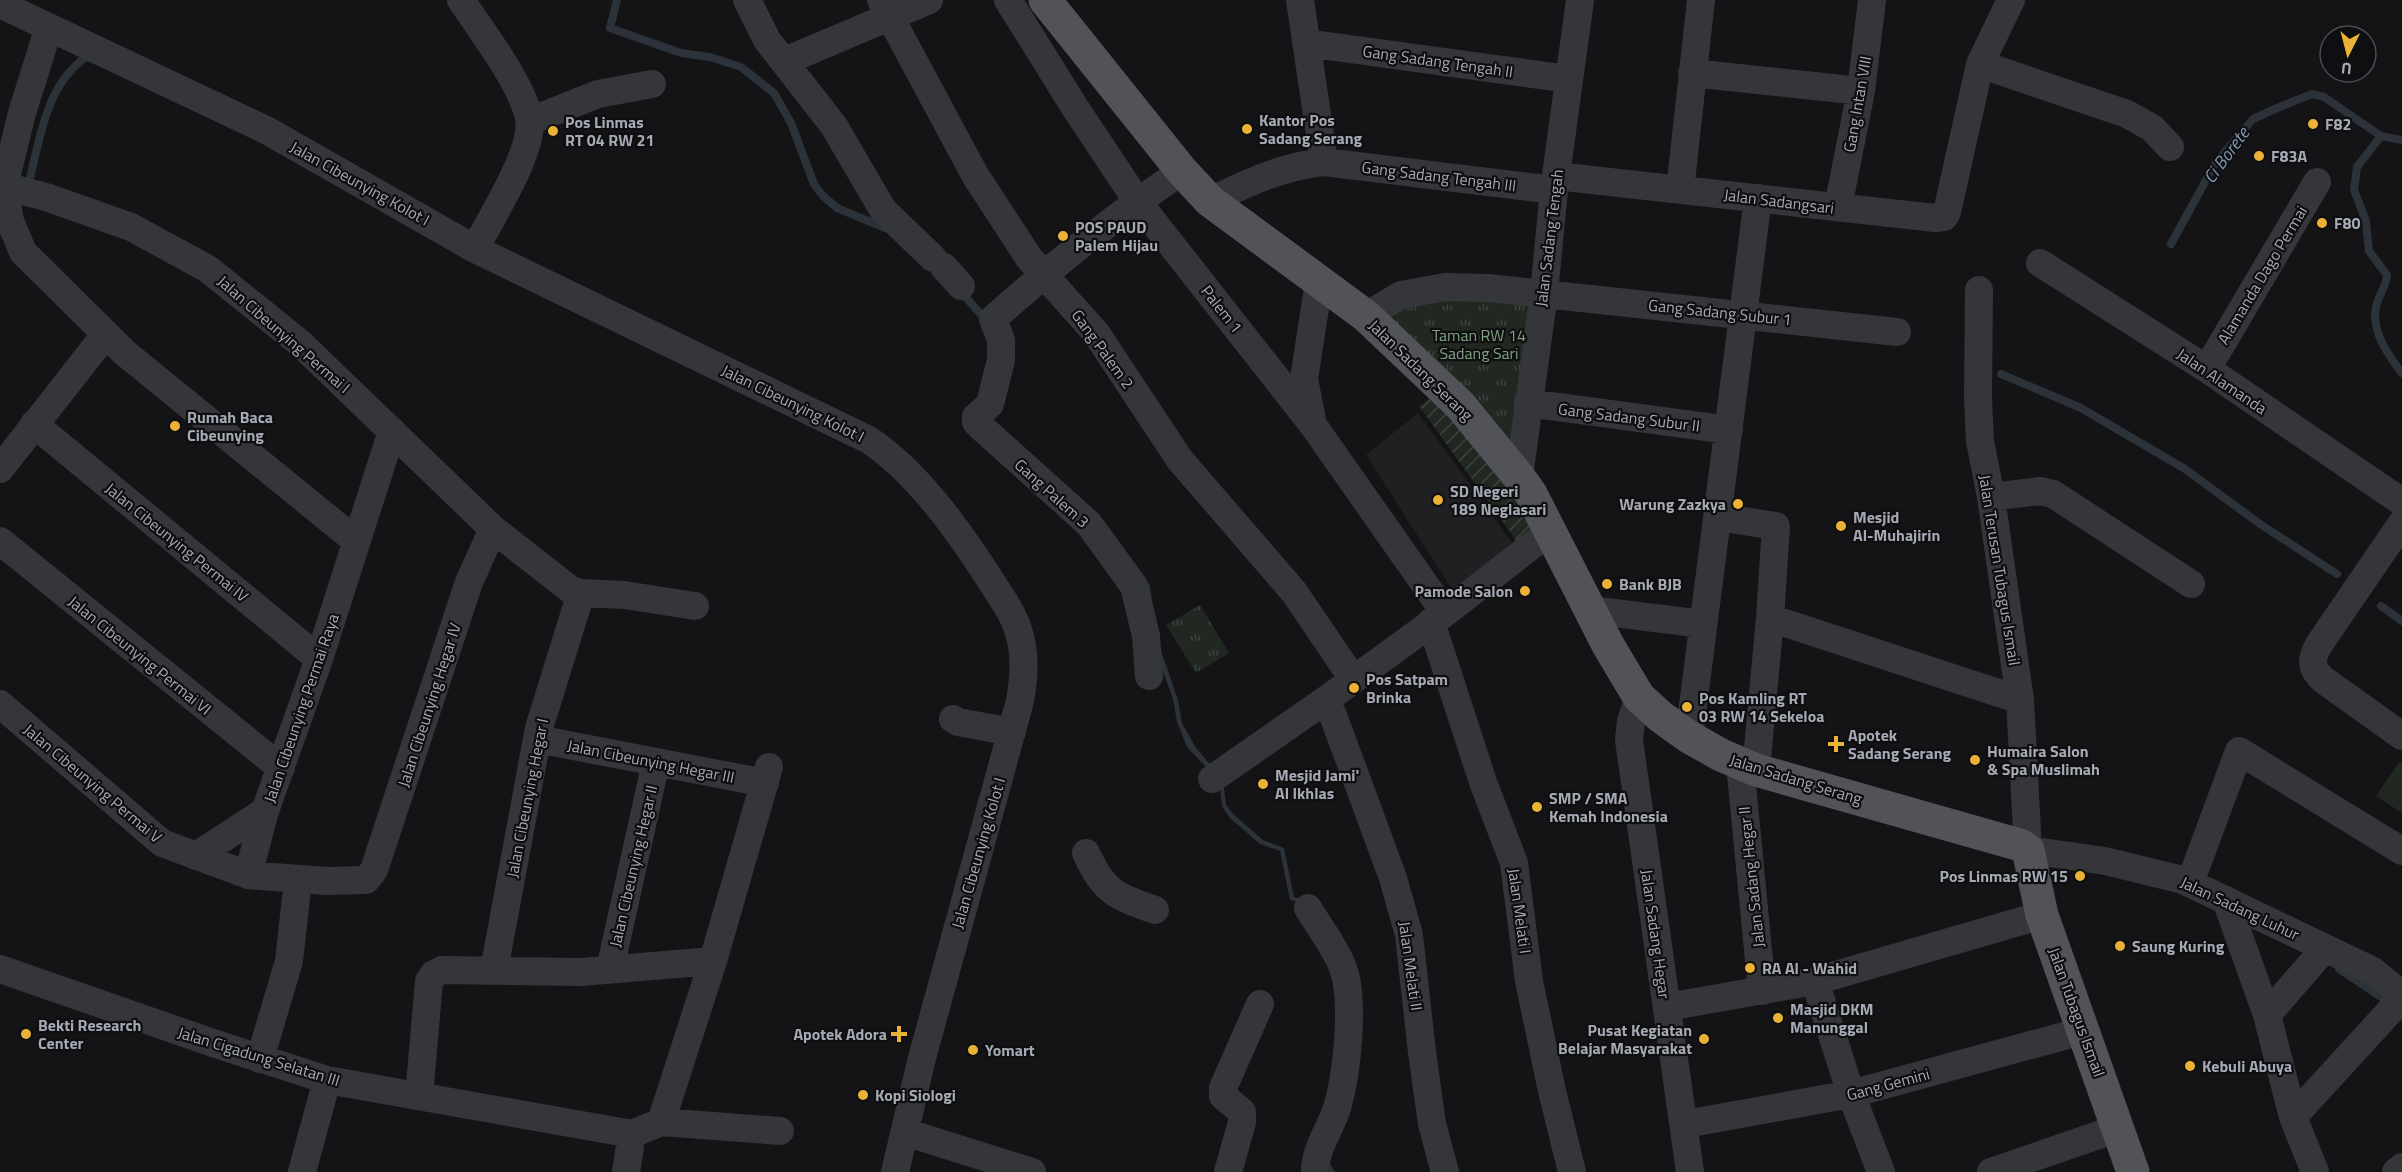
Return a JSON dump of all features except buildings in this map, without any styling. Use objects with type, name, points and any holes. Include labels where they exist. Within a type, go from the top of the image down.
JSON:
[{"type":"main road","name":"Jalan Sadang Serang","points":[[1045,0],[1182,171],[1210,201],[1366,316],[1460,405],[1520,477],[1531,494],[1549,532],[1639,697],[1660,717],[1689,737],[1748,767],[2020,845],[2028,850]]},
{"type":"main road","name":"Jalan Tubagus Ismail","points":[[2028,850],[2042,915],[2133,1172]]},
{"type":"street","points":[[461,0],[522,95],[530,121],[524,155],[475,249]]},
{"type":"street","points":[[747,0],[767,40],[834,126],[883,210],[946,270]]},
{"type":"street","points":[[785,61],[885,9],[929,0]]},
{"type":"street","name":"Palem 1","points":[[1008,0],[1137,201],[1313,425],[1438,617]]},
{"type":"street","points":[[1300,0],[1324,162]]},
{"type":"street","name":"Jalan Sadang Tengah","points":[[1520,477],[1544,293],[1555,183],[1580,0]]},
{"type":"street","points":[[1680,190],[1701,0]]},
{"type":"street","name":"Gang Intan VIII","points":[[1838,207],[1861,91],[1872,0]]},
{"type":"street","points":[[2011,0],[1980,64],[2127,114],[2152,128],[2170,147]]},
{"type":"street","name":"Jalan Cibeunying Kolot I","points":[[0,4],[268,131],[475,249],[869,440],[897,461],[917,482],[974,554],[1008,607],[1018,630],[1023,648],[1024,677],[1012,732],[922,1058],[895,1172]]},
{"type":"street","name":"Gang Palem 2","points":[[885,9],[975,175],[1029,258],[1096,333],[1180,460],[1294,592],[1353,679]]},
{"type":"street","points":[[49,27],[22,113],[3,186],[10,221],[24,252],[105,335],[356,541]]},
{"type":"street","name":"Gang Sadang Tengah II","points":[[1306,43],[1569,79]]},
{"type":"street","name":"Jalan Sadangsari","points":[[1555,183],[1680,190],[1935,218],[1944,217],[1959,162],[1980,64]]},
{"type":"street","points":[[1692,73],[1861,91]]},
{"type":"street","points":[[530,121],[606,92],[652,84]]},
{"type":"street","name":"Gang Sadang Tengah III","points":[[1210,201],[1267,175],[1297,165],[1324,162],[1555,183]]},
{"type":"street","points":[[1043,273],[1137,201],[1182,171]]},
{"type":"street","name":"Alamanda Dago Permai","points":[[2206,369],[2317,182]]},
{"type":"street","name":"Jalan Cibeunying Permai I","points":[[3,186],[46,197],[131,227],[208,269],[301,344],[493,529],[571,590],[581,593]]},
{"type":"street","points":[[1689,737],[1758,198]]},
{"type":"street","name":"Jalan Alamanda","points":[[2040,263],[2206,369],[2402,502]]},
{"type":"street","name":"Gang Palem 3","points":[[1043,273],[993,319],[1001,340],[1001,360],[983,411],[976,422],[1089,524],[1134,586],[1146,636],[1149,676]]},
{"type":"street","points":[[1313,425],[1304,379],[1319,282]]},
{"type":"street","name":"Gang Sadang Subur 1","points":[[1366,316],[1401,295],[1445,287],[1544,293],[1897,332]]},
{"type":"street","name":"Jalan Terusan Tubagus Ismail","points":[[1979,290],[1980,441],[1991,497],[2020,700],[2028,850]]},
{"type":"street","points":[[0,469],[105,335]]},
{"type":"street","name":"Gang Sadang Subur II","points":[[1528,403],[1729,430]]},
{"type":"street","name":"Jalan Cibeunying Permai IV","points":[[34,424],[319,659]]},
{"type":"street","name":"Jalan Cibeunying Permai Raya","points":[[248,875],[265,811],[319,659],[392,431]]},
{"type":"street","points":[[1991,497],[2040,491],[2053,494],[2191,584]]},
{"type":"street","name":"Jalan Sadang Hegar II","points":[[1717,517],[1776,526],[1770,618],[1748,767],[1762,991]]},
{"type":"street","points":[[2402,524],[2320,643],[2313,654],[2312,665],[2315,673],[2325,681],[2402,736]]},
{"type":"street","name":"Jalan Cibeunying Hegar IV","points":[[366,880],[374,870],[469,582],[493,529]]},
{"type":"street","points":[[1220,774],[1327,699],[1549,532]]},
{"type":"street","name":"Jalan Cibeunying Permai VI","points":[[0,541],[280,768]]},
{"type":"street","points":[[581,593],[624,595],[695,606]]},
{"type":"street","name":"Jalan Cibeunying Hegar I","points":[[495,970],[537,739],[581,593]]},
{"type":"street","points":[[1590,609],[1703,624]]},
{"type":"street","name":"Jalan Melati I","points":[[1438,617],[1483,782],[1514,862],[1529,981],[1572,1172]]},
{"type":"street","points":[[1770,618],[2020,700]]},
{"type":"street","name":"Jalan Sadang Hegar","points":[[1639,697],[1631,722],[1629,740],[1690,1172]]},
{"type":"street","name":"Jalan Melati II","points":[[1327,699],[1393,878],[1409,935],[1431,1114],[1445,1172]]},
{"type":"street","name":"Jalan Cibeunying Permai V","points":[[0,704],[162,843],[248,875],[298,879],[366,880]]},
{"type":"street","points":[[953,719],[958,722],[1012,732]]},
{"type":"street","name":"Jalan Cibeunying Hegar III","points":[[537,739],[656,762],[767,775],[713,961]]},
{"type":"street","points":[[2190,884],[2239,751],[2402,851]]},
{"type":"street","name":"Jalan Cibeunying Hegar II","points":[[609,969],[656,762]]},
{"type":"street","points":[[196,856],[265,811]]},
{"type":"street","name":"Jalan Sadang Luhur","points":[[2028,850],[2105,861],[2190,884],[2373,971],[2402,997]]},
{"type":"street","points":[[1086,853],[1097,875],[1109,891],[1155,910]]},
{"type":"street","points":[[260,1059],[289,961],[298,879]]},
{"type":"street","points":[[2226,900],[2267,1015],[2293,1117],[2315,1172]]},
{"type":"street","points":[[1308,908],[1343,968],[1349,1010],[1344,1083],[1333,1120],[1318,1150],[1315,1172]]},
{"type":"street","points":[[1667,1007],[1815,981],[2042,915]]},
{"type":"street","points":[[2267,1015],[2325,948]]},
{"type":"street","points":[[419,1096],[429,981],[434,974],[442,970],[581,972],[713,961],[662,1122]]},
{"type":"street","name":"Jalan Cigadung Selatan III","points":[[0,969],[327,1080],[633,1134]]},
{"type":"street","points":[[1815,981],[1851,1094],[1881,1172]]},
{"type":"street","points":[[2293,1117],[2402,997]]},
{"type":"street","points":[[1228,1172],[1242,1122],[1242,1112],[1223,1096],[1223,1089],[1260,1004]]},
{"type":"street","name":"Gang Gemini","points":[[1691,1123],[1851,1094],[2082,1031]]},
{"type":"street","points":[[302,1172],[327,1080]]},
{"type":"street","points":[[626,1172],[633,1134],[662,1122],[780,1131]]},
{"type":"street","points":[[1991,1172],[2119,1128]]},
{"type":"street","points":[[905,1132],[1032,1172]]},
{"type":"street","points":[[2396,1172],[2402,1167]]},
{"type":"shaded area","points":[[997,362],[987,402],[990,417],[1038,467],[1109,533],[1150,585],[1156,636],[1178,700],[1182,723],[1196,748],[1223,779],[1226,805],[1234,815],[1263,840],[1284,848],[1294,897],[1316,901],[1351,967],[1357,1015],[1350,1101],[1326,1157],[1335,1172],[1329,1172],[1321,1158],[1346,1099],[1353,1014],[1347,968],[1312,905],[1290,900],[1280,851],[1260,844],[1230,818],[1222,806],[1219,781],[1187,747],[1177,722],[1173,699],[1150,636],[1144,586],[1105,537],[994,433],[980,416],[987,363]]},
{"type":"shaded area","name":"SD Negeri 189 Neglasari","points":[[1418,413],[1513,544],[1454,592],[1366,455]]},
{"type":"green space","name":"Taman RW 14 Sadang Sari","points":[[1538,299],[1513,462],[1376,318],[1402,301]]},
{"type":"green space","points":[[1435,395],[1485,444],[1536,528],[1518,543],[1419,406]]},
{"type":"green space","points":[[1200,605],[1229,653],[1196,673],[1166,625]]},
{"type":"green space","points":[[2400,761],[2402,763],[2402,813],[2376,796]]},
{"type":"waterway","points":[[617,0],[610,28],[681,53],[710,57],[741,67],[774,93],[791,123],[814,184],[822,195],[837,208],[885,228]]},
{"type":"waterway","points":[[28,186],[46,115],[53,98],[72,69],[86,57],[92,58]]},
{"type":"waterway","name":"Ci Borete","points":[[2171,244],[2216,162],[2253,119],[2277,108],[2312,94],[2324,97],[2381,136],[2402,140]]},
{"type":"waterway","points":[[2381,136],[2357,167],[2354,190],[2366,221],[2369,251],[2387,275],[2376,307],[2378,334],[2386,351],[2402,373]]},
{"type":"waterway","points":[[960,291],[986,320]]},
{"type":"waterway","points":[[2001,374],[2081,408],[2185,469],[2260,524],[2337,574]]},
{"type":"waterway","points":[[2381,606],[2402,621]]},
{"type":"waterway","points":[[2339,969],[2387,1001]]},
{"type":"place","name":"F82","points":[[2313,124]]},
{"type":"place","name":"Kantor Pos Sadang Serang","points":[[1247,129]]},
{"type":"place","name":"Pos Linmas RT 04 RW 21","points":[[553,131]]},
{"type":"place","name":"F83A","points":[[2259,156]]},
{"type":"place","name":"F80","points":[[2322,223]]},
{"type":"place","name":"POS PAUD Palem Hijau","points":[[1063,236]]},
{"type":"place","name":"Rumah Baca Cibeunying","points":[[175,426]]},
{"type":"place","name":"SD Negeri 189 Neglasari","points":[[1438,500]]},
{"type":"place","name":"Warung Zazkya","points":[[1738,504]]},
{"type":"place","name":"Mesjid Al-Muhajirin","points":[[1841,526]]},
{"type":"place","name":"Bank BJB","points":[[1607,584]]},
{"type":"place","name":"Pamode Salon","points":[[1525,591]]},
{"type":"place","name":"Pos Satpam Brinka","points":[[1354,688]]},
{"type":"place","name":"Pos Kamling RT 03 RW 14 Sekeloa","points":[[1687,707]]},
{"type":"place","name":"Apotek Sadang Serang","points":[[1836,744]]},
{"type":"place","name":"Humaira Salon & Spa Muslimah","points":[[1975,760]]},
{"type":"place","name":"Mesjid Jami' Al Ikhlas","points":[[1263,784]]},
{"type":"place","name":"SMP / SMA Kemah Indonesia","points":[[1537,807]]},
{"type":"place","name":"Pos Linmas RW 15","points":[[2080,876]]},
{"type":"place","name":"Saung Kuring","points":[[2120,946]]},
{"type":"place","name":"RA Al - Wahid","points":[[1750,968]]},
{"type":"place","name":"Masjid DKM Manunggal","points":[[1778,1018]]},
{"type":"place","name":"Bekti Research Center","points":[[26,1034]]},
{"type":"place","name":"Apotek Adora","points":[[899,1034]]},
{"type":"place","name":"Pusat Kegiatan Belajar Masyarakat","points":[[1704,1039]]},
{"type":"place","name":"Yomart","points":[[973,1050]]},
{"type":"place","name":"Kebuli Abuya","points":[[2190,1066]]},
{"type":"place","name":"Kopi Siologi","points":[[863,1095]]}]
